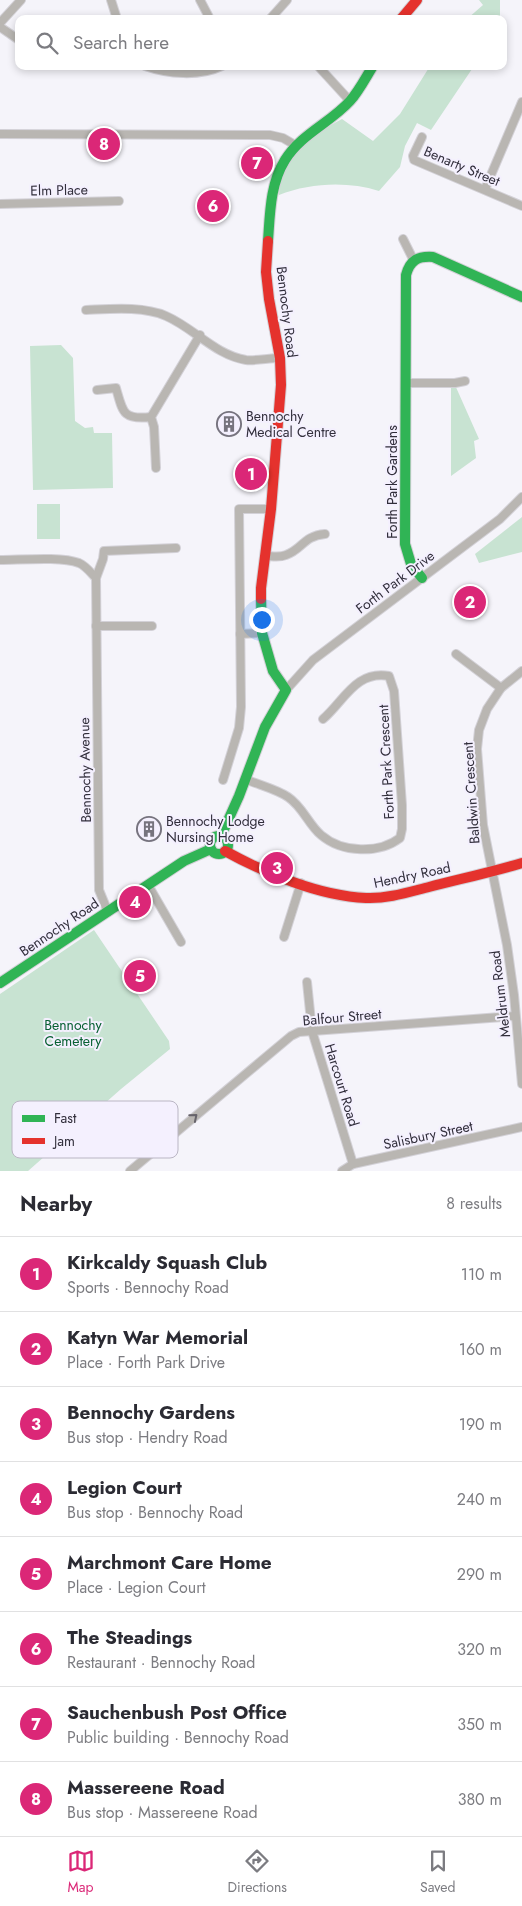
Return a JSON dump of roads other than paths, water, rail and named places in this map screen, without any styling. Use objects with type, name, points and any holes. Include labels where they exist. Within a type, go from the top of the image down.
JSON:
[{"type":"street","points":[[0,23],[21,0]]},
{"type":"street","points":[[111,0],[116,15]]},
{"type":"street","points":[[200,0],[208,15]]},
{"type":"street","points":[[274,15],[287,0]]},
{"type":"street","points":[[404,15],[417,0]]},
{"type":"street","points":[[0,27],[15,37]]},
{"type":"street","points":[[157,70],[163,72],[213,70]]},
{"type":"street","points":[[322,70],[350,101]]},
{"type":"street","name":"Bennochy Road","points":[[286,690],[273,671],[262,633],[261,588],[271,509],[282,385],[280,358],[266,272],[271,205],[276,180],[284,161],[295,145],[350,101],[370,70]]},
{"type":"street","points":[[485,189],[522,102]]},
{"type":"street","points":[[0,134],[270,135],[283,138],[295,145]]},
{"type":"street","name":"Benarty Street","points":[[422,137],[414,160],[522,206]]},
{"type":"street","name":"Elm Place","points":[[0,204],[119,201]]},
{"type":"street","points":[[403,239],[414,259],[432,256],[522,296]]},
{"type":"street","name":"Forth Park Gardens","points":[[414,259],[408,265],[406,275],[405,544],[411,564],[422,578]]},
{"type":"street","points":[[86,310],[142,310],[165,315],[222,352],[246,360],[280,358]]},
{"type":"street","points":[[156,468],[154,427],[151,416],[200,336]]},
{"type":"street","points":[[407,382],[455,383],[465,381]]},
{"type":"street","points":[[97,390],[116,388],[123,412],[129,417],[136,419],[151,416]]},
{"type":"street","name":"Forth Park Drive","points":[[286,690],[313,660],[500,519],[522,497]]},
{"type":"street","points":[[223,780],[240,728],[240,509],[271,509]]},
{"type":"street","points":[[265,556],[277,557],[287,555],[312,536],[325,534]]},
{"type":"street","name":"Bennochy Avenue","points":[[108,912],[99,890],[96,578],[103,559],[100,550],[176,548]]},
{"type":"street","points":[[0,560],[67,560],[79,563],[87,568],[96,578]]},
{"type":"street","points":[[96,626],[152,626]]},
{"type":"street","points":[[240,634],[262,633]]},
{"type":"street","points":[[456,654],[501,688]]},
{"type":"street","name":"Baldwin Crescent","points":[[491,872],[484,825],[477,749],[479,730],[487,709],[501,688],[522,671]]},
{"type":"street","name":"Forth Park Crescent","points":[[245,779],[287,796],[298,806],[320,835],[338,846],[354,849],[391,845],[400,838],[402,805],[394,691],[389,676],[382,675],[364,678],[341,698],[334,710],[323,719]]},
{"type":"street","points":[[220,836],[227,841],[228,846],[225,851],[218,853],[211,849],[212,841],[215,837],[220,836],[265,727],[286,690]]},
{"type":"street","name":"Bennochy Road","points":[[0,984],[184,861],[211,849]]},
{"type":"street","name":"Hendry Road","points":[[225,851],[240,860],[301,883],[352,897],[381,897],[522,863]]},
{"type":"street","name":"Meldrum Road","points":[[491,872],[518,995],[515,1016],[522,1084]]},
{"type":"street","points":[[284,937],[301,883]]},
{"type":"street","points":[[148,885],[181,942]]},
{"type":"street","name":"Harcourt Road","points":[[307,982],[312,1031],[348,1167]]},
{"type":"street","name":"Balfour Street","points":[[178,1130],[290,1036],[299,1032],[515,1016]]},
{"type":"street","name":"Salisbury Street","points":[[348,1167],[363,1162],[522,1127]]},
{"type":"street","name":"Balfour Street","points":[[130,1171],[145,1158]]},
{"type":"street","points":[[363,1162],[368,1171]]},
{"type":"place","name":"Massereene Road","points":[[104,144]]},
{"type":"place","name":"Sauchenbush Post Office","points":[[257,163]]},
{"type":"place","name":"The Steadings","points":[[213,206]]},
{"type":"place","name":"Bennochy Medical Centre","points":[[229,424]]},
{"type":"place","name":"Kirkcaldy Squash Club","points":[[251,474]]},
{"type":"place","name":"Katyn War Memorial","points":[[470,602]]},
{"type":"place","name":"Bennochy Lodge Nursing Home","points":[[149,829]]},
{"type":"place","name":"Bennochy Gardens","points":[[277,868]]},
{"type":"place","name":"Legion Court","points":[[135,902]]},
{"type":"place","name":"Marchmont Care Home","points":[[140,976]]},
{"type":"park label","name":"Bennochy Cemetery","points":[[73,1034]]}]
